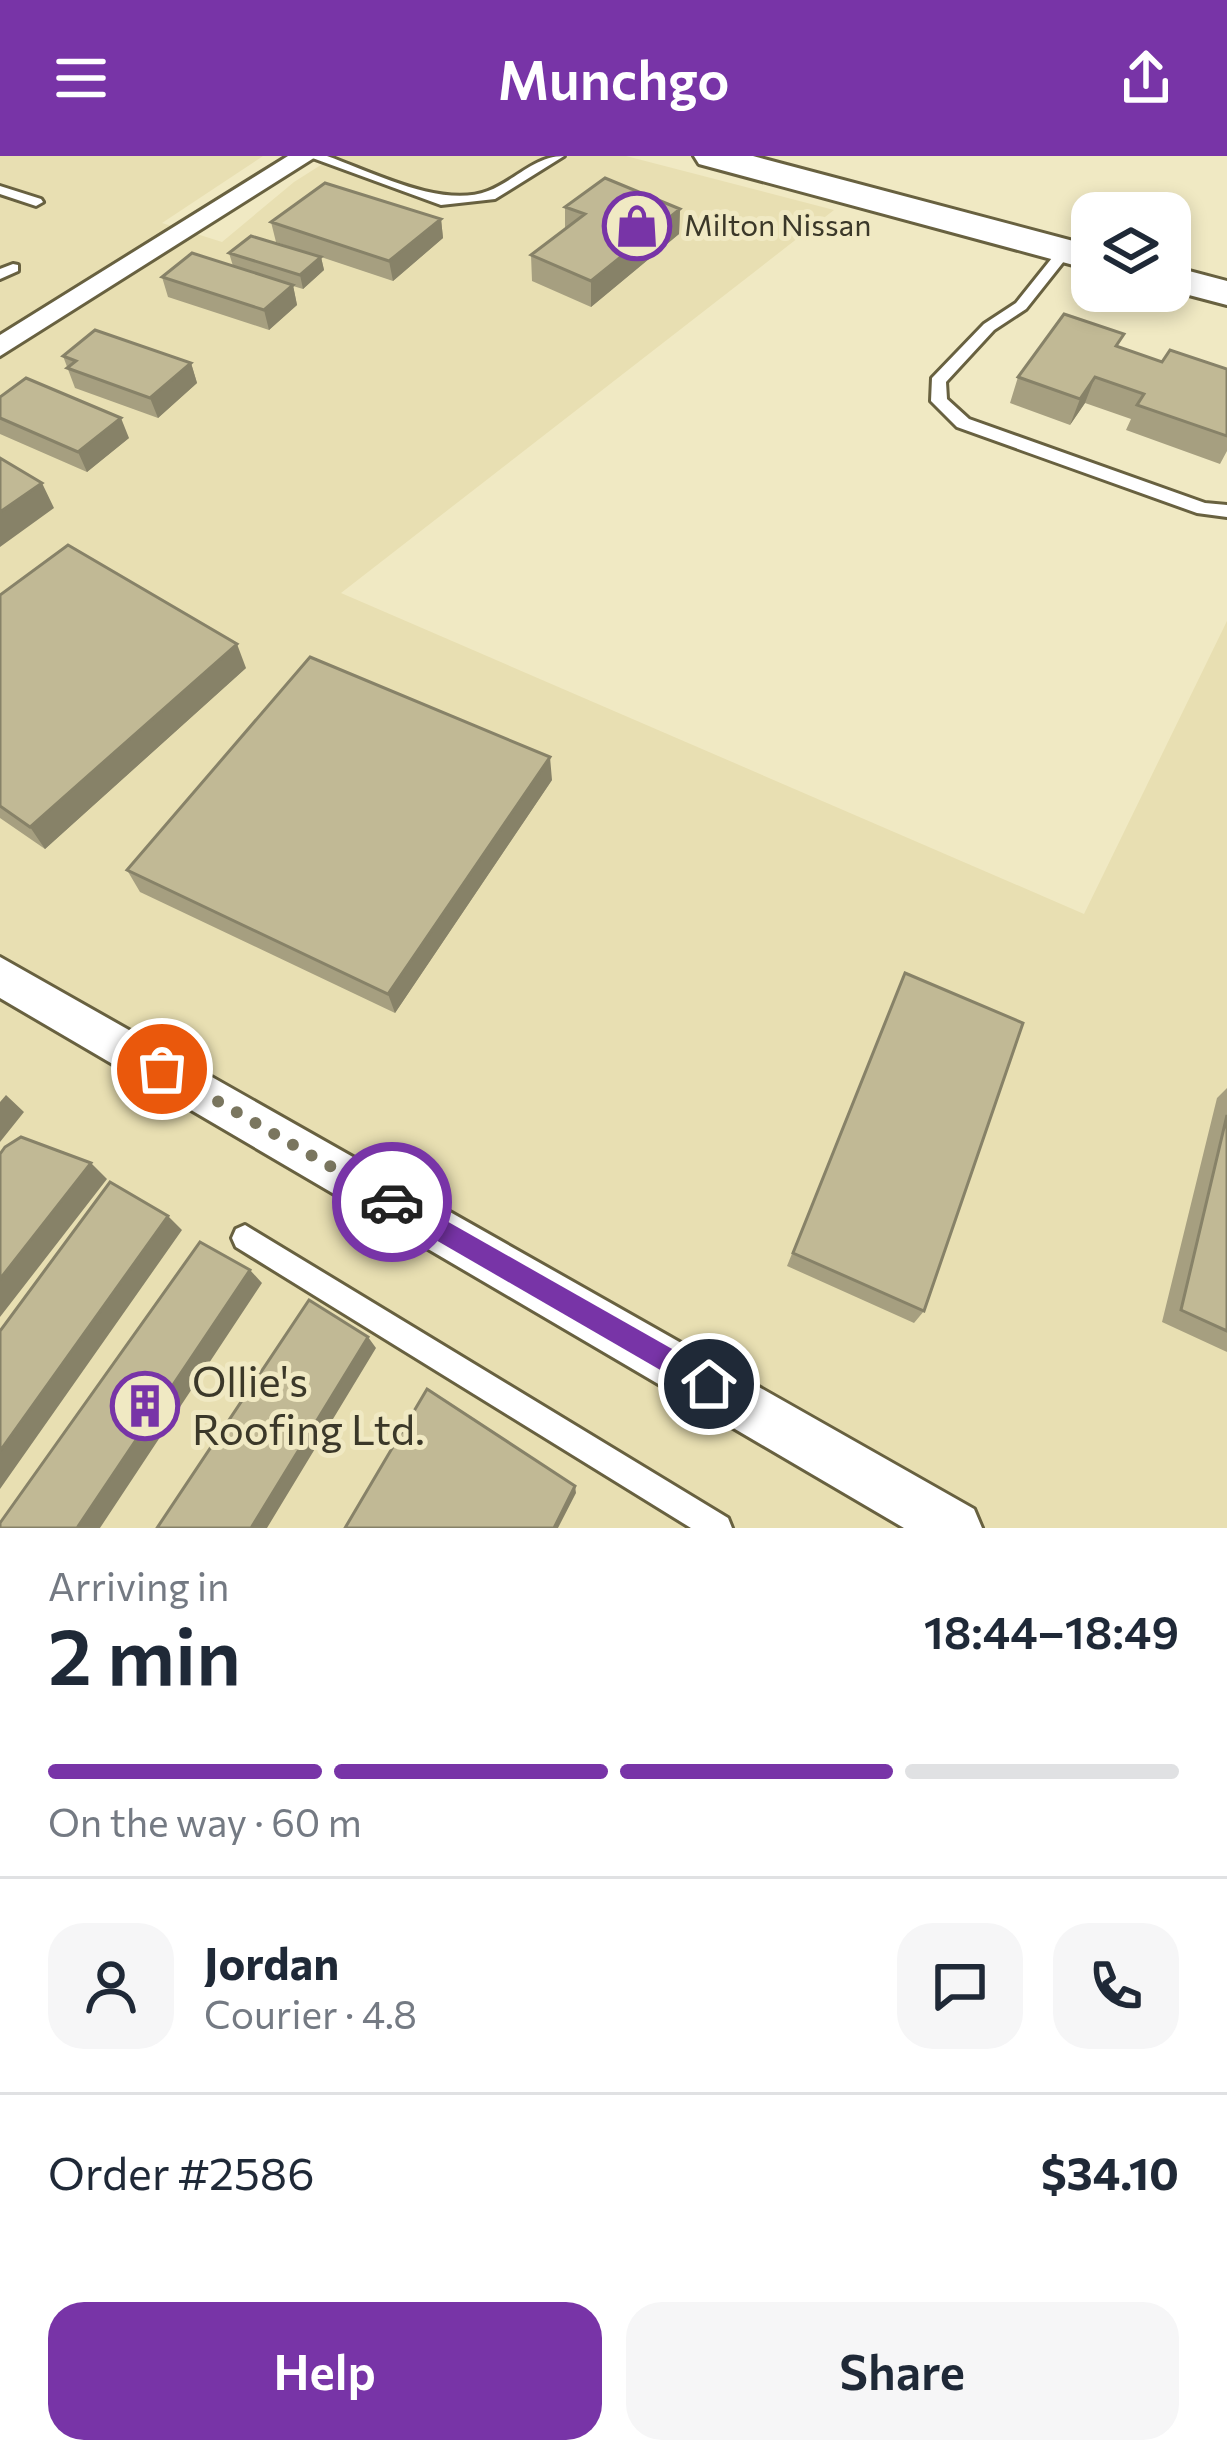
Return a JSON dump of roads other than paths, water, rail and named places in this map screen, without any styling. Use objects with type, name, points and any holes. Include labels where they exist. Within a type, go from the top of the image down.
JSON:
[{"type":"main road","points":[[712,156],[1071,252]]},
{"type":"main road","points":[[1191,284],[1227,293]]},
{"type":"street","points":[[0,346],[310,156]]},
{"type":"street","points":[[0,976],[955,1528]]},
{"type":"lane","points":[[310,156],[441,201],[490,196],[557,156]]},
{"type":"lane","points":[[0,190],[36,202]]},
{"type":"lane","points":[[1071,261],[989,328],[938,381],[939,401],[963,422],[1203,509],[1227,511]]},
{"type":"lane","points":[[245,1238],[718,1528]]},
{"type":"place","name":"Milton Nissan","points":[[637,226]]},
{"type":"place","name":"Ollie's Roofing Ltd.","points":[[145,1406]]}]
